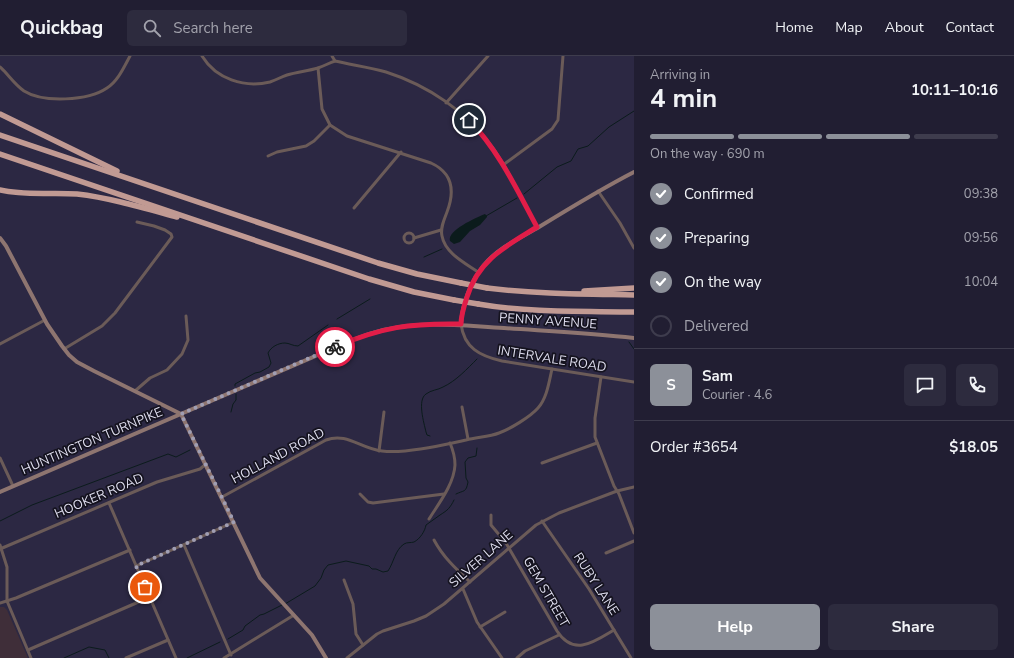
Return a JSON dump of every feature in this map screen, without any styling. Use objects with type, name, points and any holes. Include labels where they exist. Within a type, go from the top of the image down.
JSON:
[{"type":"highway","points":[[0,114],[117,171],[190,200]]},
{"type":"highway","points":[[0,135],[378,263],[417,274],[510,291],[634,295]]},
{"type":"highway","points":[[0,154],[369,279],[414,292],[513,309],[618,312],[634,314]]},
{"type":"highway","points":[[0,190],[76,194],[96,197],[143,208],[238,235]]},
{"type":"highway","points":[[547,293],[634,288]]},
{"type":"main road","points":[[461,324],[462,312],[468,293],[478,272],[496,254],[537,227],[598,191],[634,172]]},
{"type":"main road","points":[[0,238],[6,246],[45,320],[64,349],[73,358],[84,366],[181,414],[260,578],[312,635],[326,658]]},
{"type":"main road","name":"HUNTINGTON TURNPIKE","points":[[0,492],[372,332],[430,323],[461,324]]},
{"type":"main road","name":"PENNY AVENUE","points":[[461,324],[634,338]]},
{"type":"street","points":[[0,67],[24,91],[52,98],[74,98],[90,95],[106,88],[117,78],[130,56]]},
{"type":"street","points":[[202,56],[217,73],[240,83],[269,82],[291,74],[318,68],[335,61],[384,72],[424,88],[469,120],[492,147],[537,227]]},
{"type":"street","points":[[332,56],[335,61]]},
{"type":"street","points":[[446,103],[488,56]]},
{"type":"street","points":[[503,165],[552,129],[558,120],[562,56]]},
{"type":"street","points":[[318,68],[322,109],[330,125],[347,136],[400,152],[436,165],[446,174],[452,189],[450,205],[441,230],[443,241],[453,255],[478,272]]},
{"type":"street","points":[[268,156],[277,152],[306,146],[314,141],[330,125]]},
{"type":"street","points":[[354,208],[400,152]]},
{"type":"street","points":[[598,191],[620,223],[634,248]]},
{"type":"street","points":[[64,349],[102,326],[116,313],[172,237],[172,234],[165,230],[136,222]]},
{"type":"street","points":[[414,238],[441,230]]},
{"type":"street","points":[[134,391],[150,378],[167,370],[182,354],[188,340],[186,316]]},
{"type":"street","points":[[0,344],[45,320]]},
{"type":"street","name":"INTERVALE ROAD","points":[[461,324],[466,341],[481,355],[487,358],[634,382]]},
{"type":"street","name":"HOLLAND ROAD","points":[[222,497],[332,438],[343,438],[379,451],[386,452],[450,443],[501,433],[533,413],[543,401],[552,369]]},
{"type":"street","points":[[601,377],[595,418],[594,437],[634,533]]},
{"type":"street","points":[[462,407],[468,439]]},
{"type":"street","points":[[379,451],[384,412]]},
{"type":"street","points":[[429,519],[451,481],[455,464],[450,443]]},
{"type":"street","points":[[542,463],[597,443]]},
{"type":"street","points":[[0,458],[13,486]]},
{"type":"street","name":"HOOKER ROAD","points":[[0,547],[157,482],[200,469],[206,464]]},
{"type":"street","name":"SILVER LANE","points":[[347,658],[362,645],[383,631],[426,616],[444,604],[523,535],[542,521],[617,490],[634,487]]},
{"type":"street","points":[[360,494],[368,502],[373,503],[444,494]]},
{"type":"street","points":[[109,503],[176,658]]},
{"type":"street","name":"GEM STREET","points":[[491,515],[491,525],[506,543],[559,636],[573,644],[585,645],[590,644],[614,630]]},
{"type":"street","name":"RUBY LANE","points":[[542,521],[589,589],[631,658]]},
{"type":"street","points":[[136,566],[184,546],[234,522]]},
{"type":"street","points":[[434,540],[443,555],[470,582]]},
{"type":"street","points":[[606,553],[634,541]]},
{"type":"street","points":[[184,546],[231,655]]},
{"type":"street","points":[[0,547],[7,568],[7,601],[31,658]]},
{"type":"street","points":[[0,603],[16,598],[130,550]]},
{"type":"street","points":[[344,580],[353,604],[356,634],[362,645]]},
{"type":"street","points":[[462,589],[480,627],[502,658]]},
{"type":"street","points":[[28,650],[150,597]]},
{"type":"street","points":[[480,627],[505,612]]},
{"type":"street","points":[[224,658],[294,615]]},
{"type":"street","points":[[517,658],[525,651],[559,636]]},
{"type":"street","points":[[126,658],[168,640]]},
{"type":"shaded area","points":[[485,214],[487,217],[480,225],[470,231],[460,242],[454,244],[450,241],[450,237],[457,229],[469,221]]},
{"type":"shaded area","points":[[0,607],[4,607],[7,610],[28,658],[0,658]]},
{"type":"waterway","points":[[524,194],[557,167],[571,161],[578,149],[588,146],[609,127],[634,111]]},
{"type":"waterway","points":[[486,216],[517,198]]},
{"type":"waterway","points":[[424,257],[442,249]]},
{"type":"waterway","points":[[337,319],[370,299]]},
{"type":"waterway","points":[[235,386],[235,384],[269,367],[271,363],[268,353],[275,346],[285,343],[298,346],[328,325]]},
{"type":"waterway","points":[[629,342],[634,349]]},
{"type":"waterway","points":[[430,436],[427,435],[423,418],[423,397],[426,394],[452,382],[477,359]]},
{"type":"waterway","points":[[231,412],[233,404],[236,400],[236,394]]},
{"type":"waterway","points":[[456,494],[464,491],[466,488],[468,482],[466,478],[465,462],[468,458],[476,456],[477,448]]},
{"type":"waterway","points":[[0,521],[32,505],[168,454],[176,457],[190,450]]},
{"type":"waterway","points":[[285,604],[315,586],[328,565],[346,561],[369,566],[372,569],[383,572],[388,571],[401,547],[405,543],[414,542],[418,539],[426,525],[447,510],[454,500]]},
{"type":"waterway","points":[[228,639],[243,630],[245,626],[260,615],[282,605]]},
{"type":"waterway","points":[[187,658],[220,642]]},
{"type":"waterway","points":[[64,658],[89,647],[105,650],[109,658]]},
{"type":"way so far","points":[[145,587],[136,566],[184,546],[234,522],[181,414],[335,347]]},
{"type":"route","points":[[335,347],[363,335],[392,327],[430,323],[461,324],[462,312],[470,286],[484,264],[500,250],[537,227],[498,156],[484,136],[469,120]]}]
